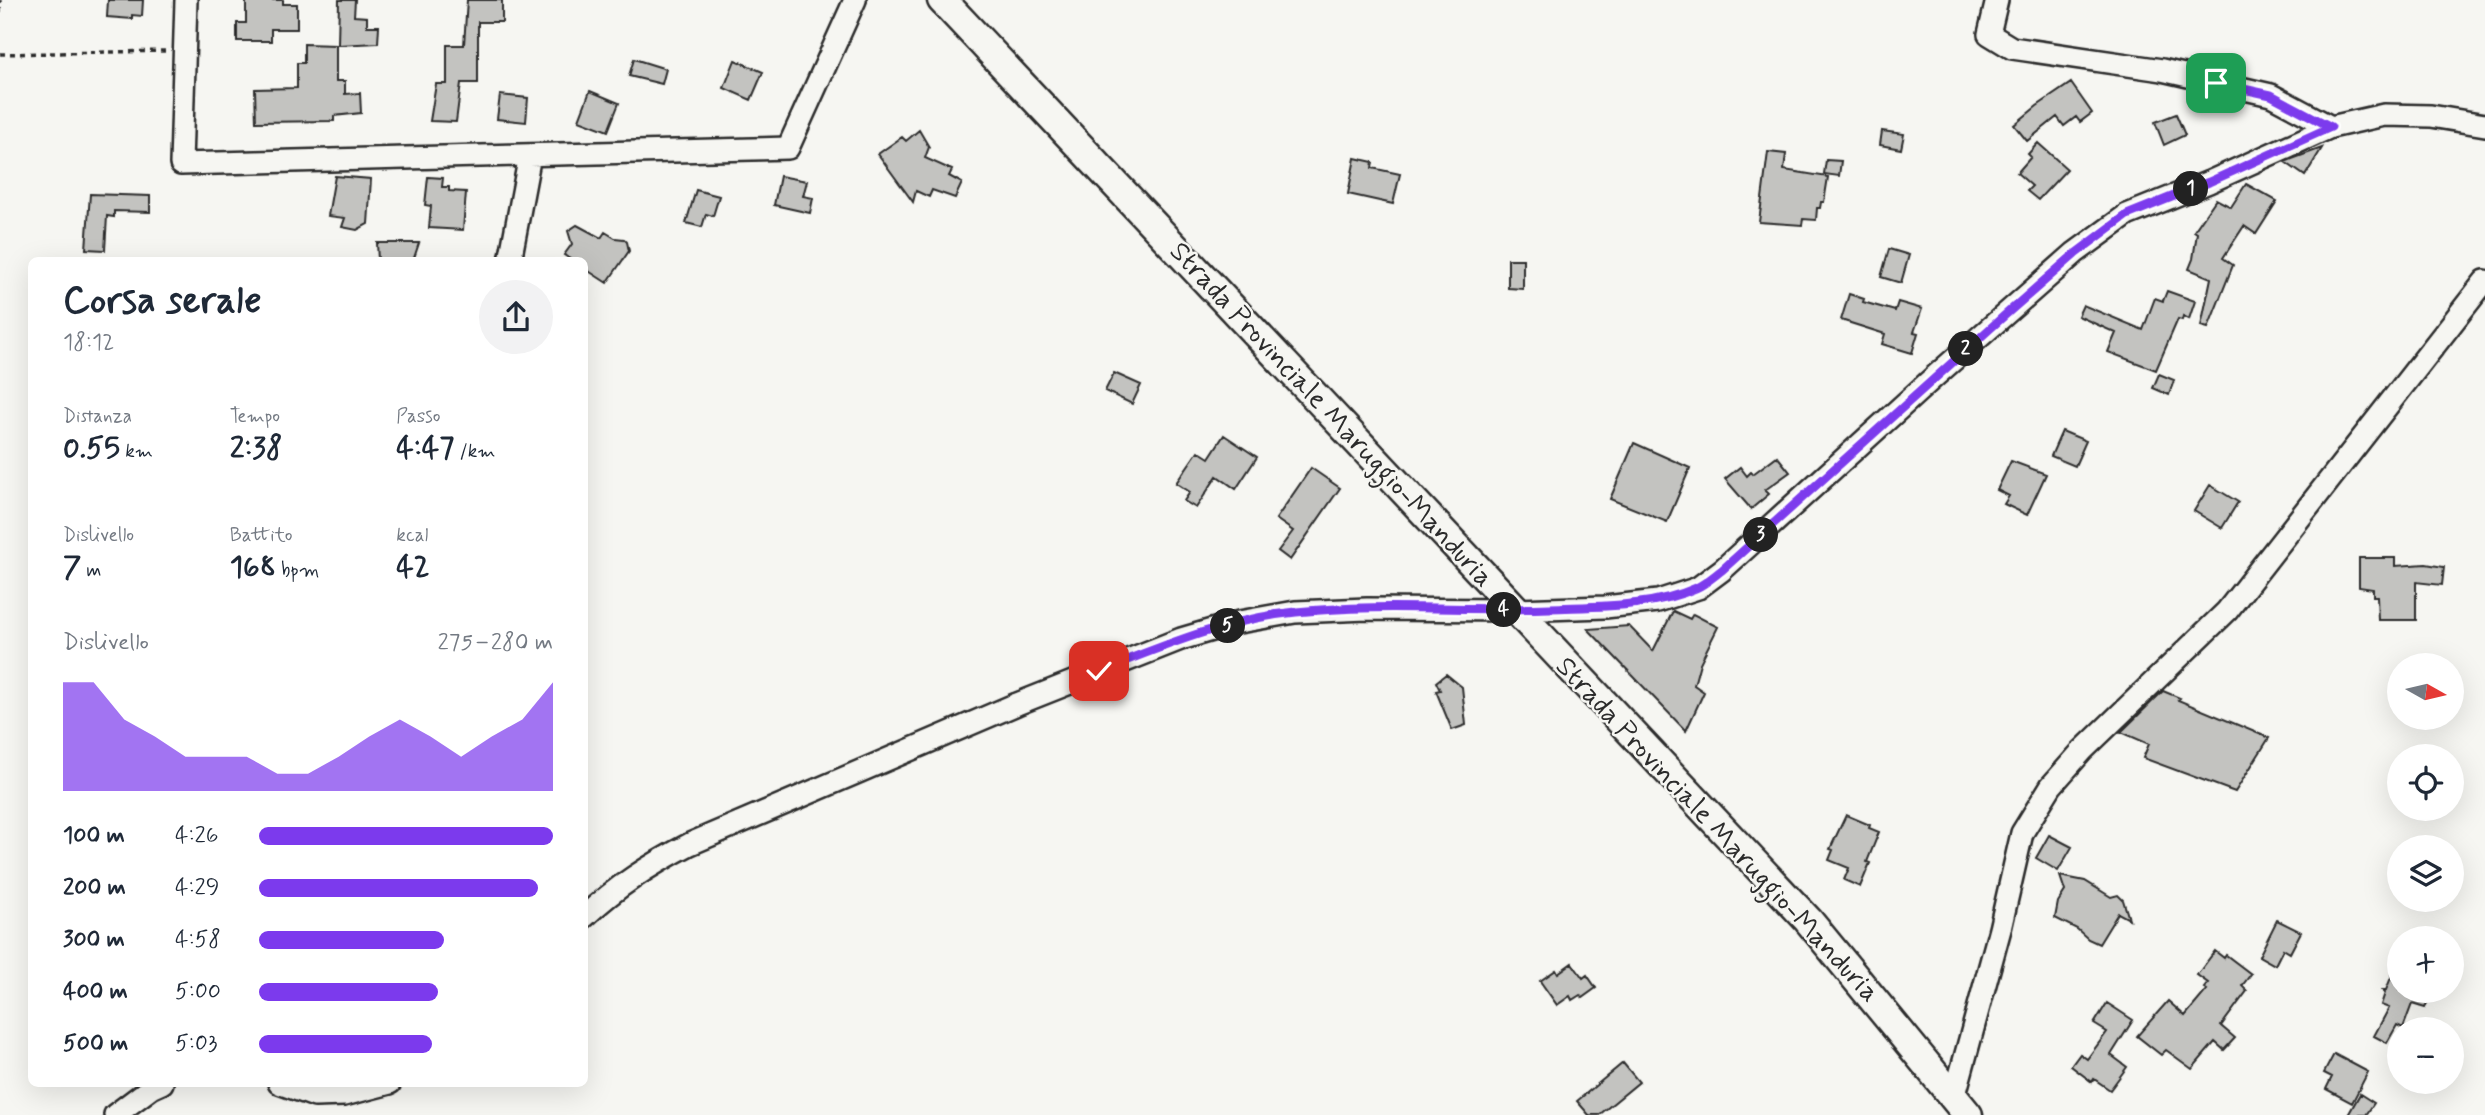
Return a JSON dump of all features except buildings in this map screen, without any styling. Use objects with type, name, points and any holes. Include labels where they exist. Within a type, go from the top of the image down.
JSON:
[{"type":"main road","name":"Strada Provinciale Maruggio-Manduria","points":[[942,0],[1808,920],[1961,1107]]},
{"type":"street","points":[[186,0],[181,164],[788,148],[855,0]]},
{"type":"street","points":[[1997,0],[1989,34],[2012,48],[2162,70],[2271,95],[2331,127]]},
{"type":"street","points":[[588,913],[610,892],[647,866],[690,844],[1004,709],[1181,639],[1239,622],[1295,612],[1367,608],[1514,610],[1605,607],[1658,601],[1698,587],[1722,570],[2065,262],[2127,215],[2209,182],[2331,127],[2384,115],[2431,116],[2485,125]]},
{"type":"street","points":[[511,257],[530,155]]},
{"type":"street","points":[[1961,1107],[2022,833],[2051,786],[2082,751],[2227,611],[2485,281]]},
{"type":"street","points":[[115,1115],[153,1087]]},
{"type":"street","points":[[290,1087],[315,1096],[344,1095],[375,1087]]},
{"type":"path","points":[[0,0],[0,13]]},
{"type":"path","points":[[0,54],[184,51]]},
{"type":"route","points":[[1099,671],[1181,639],[1239,622],[1295,612],[1367,608],[1514,610],[1605,607],[1658,601],[1698,587],[1722,570],[1933,378],[2075,254],[2127,215],[2209,182],[2331,127],[2271,95],[2216,83]]}]
